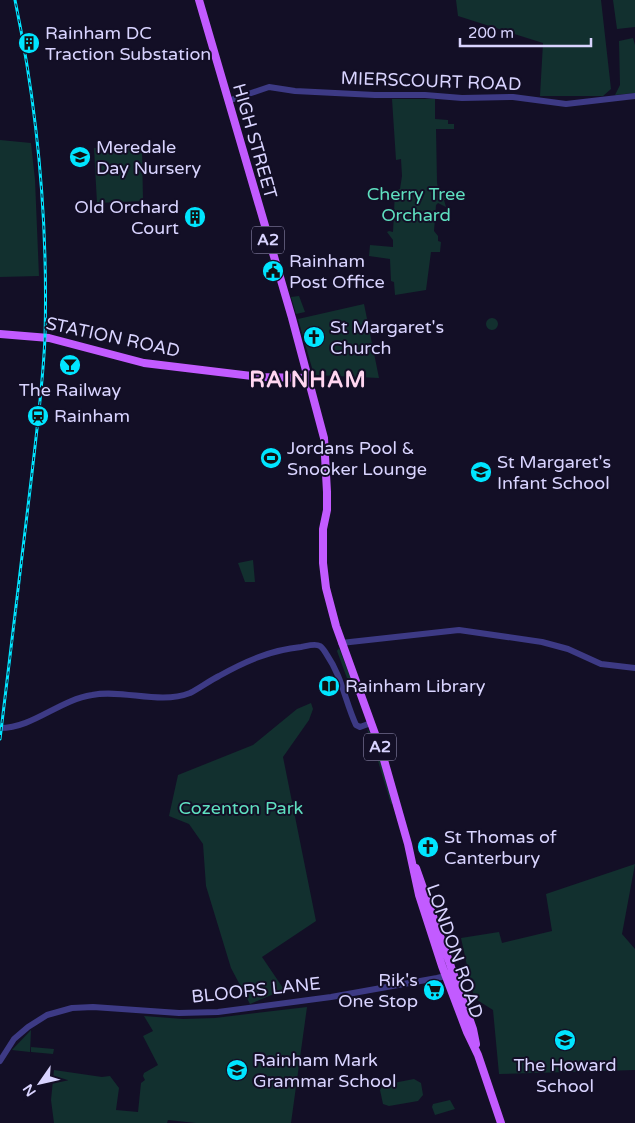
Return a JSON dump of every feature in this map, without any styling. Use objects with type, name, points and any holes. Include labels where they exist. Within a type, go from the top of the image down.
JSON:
[{"type":"main road","name":"HIGH STREET","points":[[199,0],[324,438],[327,500],[323,529],[324,576],[341,643]]},
{"type":"main road","name":"STATION ROAD","points":[[0,334],[49,338],[144,362],[260,377],[308,378]]},
{"type":"main road","name":"LONDON ROAD","points":[[341,643],[386,764],[410,854],[418,895],[449,975],[467,1032],[478,1055],[501,1123]]},
{"type":"street","name":"MIERSCOURT ROAD","points":[[228,101],[269,87],[295,91],[375,95],[513,98],[566,104],[635,96]]},
{"type":"street","points":[[341,643],[459,630],[542,642],[568,649],[601,664],[635,668]]},
{"type":"street","points":[[0,728],[11,728],[91,694],[120,694],[161,698],[179,696],[196,690],[220,675],[267,653],[296,647],[319,646],[338,672],[356,725],[360,727],[371,723]]},
{"type":"street","name":"BLOORS LANE","points":[[0,1061],[22,1031],[43,1017],[60,1011],[93,1007],[179,1013],[218,1012],[331,997],[449,975]]},
{"type":"green space","points":[[456,0],[601,0],[611,89],[603,96],[540,96],[543,43],[458,16]]},
{"type":"green space","points":[[613,0],[635,0],[635,27],[617,29]]},
{"type":"green space","points":[[633,38],[635,45],[635,93],[615,95],[620,85],[619,41]]},
{"type":"green space","name":"Cherry Tree Orchard","points":[[392,99],[435,99],[435,119],[448,120],[448,124],[454,124],[454,129],[436,129],[438,189],[452,194],[455,198],[444,200],[446,207],[438,203],[436,205],[434,231],[438,236],[438,241],[441,242],[440,252],[431,252],[426,290],[395,295],[394,282],[391,281],[390,259],[369,256],[370,245],[393,247],[393,240],[387,232],[393,232],[395,191],[400,189],[402,176],[401,159],[396,160]]},
{"type":"green space","points":[[0,140],[31,143],[35,180],[39,276],[0,277]]},
{"type":"green space","points":[[94,148],[142,148],[143,201],[97,203]]},
{"type":"green space","points":[[299,296],[305,312],[296,314],[291,297]]},
{"type":"green space","points":[[364,304],[379,378],[314,375],[298,319]]},
{"type":"green space","points":[[492,318],[498,324],[492,330],[486,324]]},
{"type":"green space","points":[[253,560],[255,582],[245,582],[238,563]]},
{"type":"green space","points":[[339,648],[352,681],[353,688],[351,689],[337,651]]},
{"type":"green space","name":"Cozenton Park","points":[[311,703],[313,709],[309,720],[283,757],[316,921],[262,957],[283,988],[281,991],[250,1004],[231,968],[206,886],[203,844],[189,824],[169,816],[178,775],[253,745],[297,709]]},
{"type":"green space","points":[[367,729],[379,752],[393,803],[391,804],[375,751]]},
{"type":"green space","points":[[635,864],[622,934],[635,949],[635,1070],[499,1074],[493,1010],[474,998],[461,938],[499,932],[502,943],[552,931],[546,894]]},
{"type":"green space","name":"Rainham Mark Grammar School","points":[[307,1007],[291,1123],[196,1123],[168,1120],[167,1123],[54,1123],[51,1100],[54,1070],[102,1077],[110,1076],[119,1088],[116,1110],[138,1112],[141,1083],[145,1080],[144,1073],[158,1065],[143,1036],[153,1031],[144,1016],[183,1019],[215,1018]]},
{"type":"green space","points":[[31,1030],[30,1052],[12,1050]]},
{"type":"green space","points":[[31,1047],[54,1049],[53,1054],[31,1052]]},
{"type":"green space","points":[[414,1079],[421,1083],[423,1095],[418,1101],[389,1106],[383,1104],[380,1090],[383,1085]]},
{"type":"green space","points":[[450,1100],[455,1109],[435,1115],[432,1107],[433,1104]]},
{"type":"railway","points":[[0,739],[38,422],[43,371],[46,295],[40,168],[30,84],[15,0]]},
{"type":"place","name":"Rainham DC Traction Substation","points":[[29,43]]},
{"type":"place","name":"Meredale Day Nursery","points":[[80,157]]},
{"type":"place","name":"Old Orchard Court","points":[[195,217]]},
{"type":"place","name":"Rainham Post Office","points":[[273,271]]},
{"type":"place","name":"St Margaret's Church","points":[[314,337]]},
{"type":"place","name":"The Railway","points":[[70,365]]},
{"type":"place","name":"Rainham","points":[[38,416]]},
{"type":"place","name":"Jordans Pool & Snooker Lounge","points":[[271,458]]},
{"type":"place","name":"St Margaret's Infant School","points":[[481,472]]},
{"type":"place","name":"Rainham Library","points":[[329,686]]},
{"type":"place","name":"St Thomas of Canterbury","points":[[428,847]]},
{"type":"place","name":"Rik's One Stop","points":[[434,990]]},
{"type":"place","name":"The Howard School","points":[[565,1040]]},
{"type":"place","name":"Rainham Mark Grammar School","points":[[237,1070]]},
{"type":"district","name":"RAINHAM","points":[[308,380]]}]
